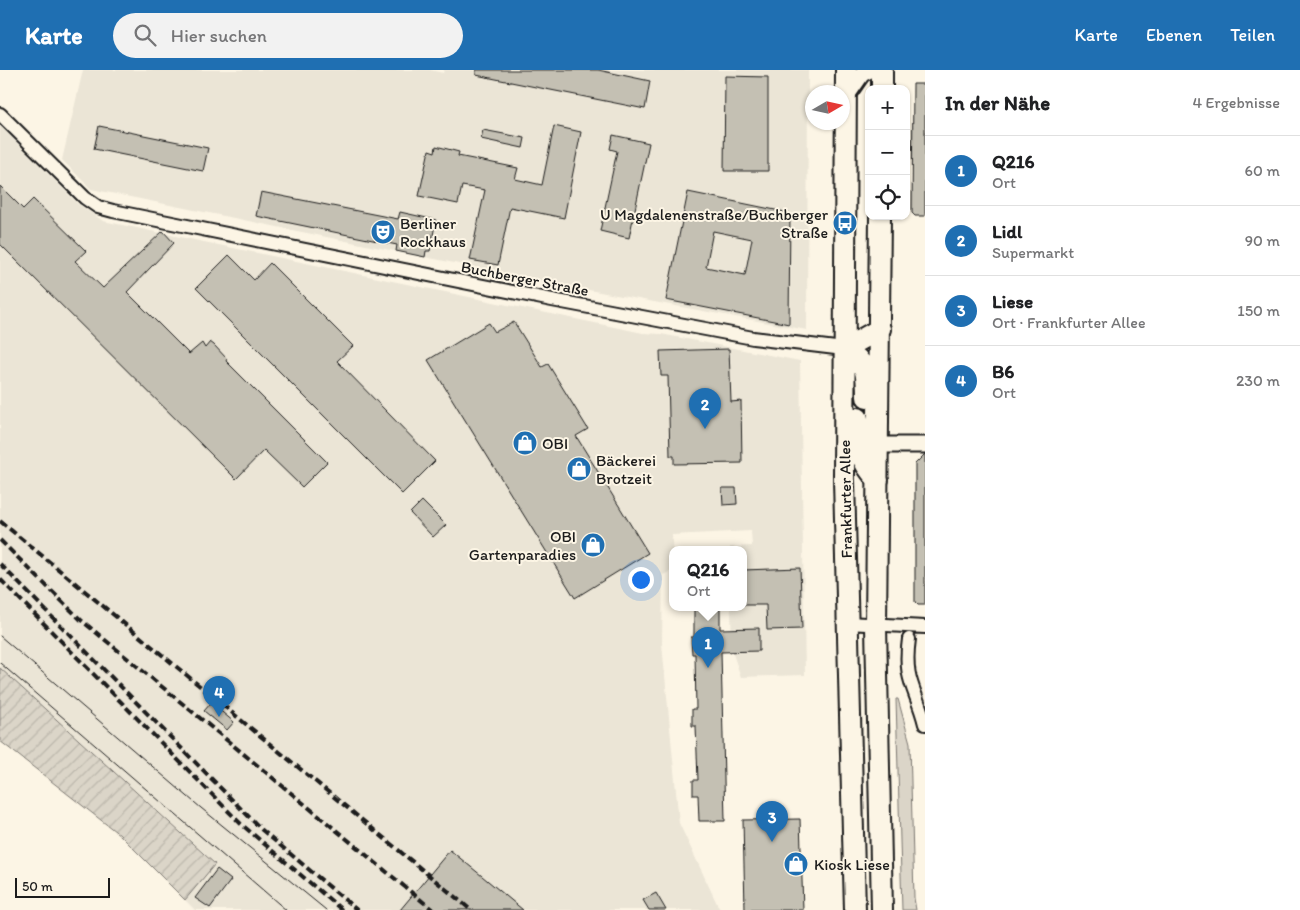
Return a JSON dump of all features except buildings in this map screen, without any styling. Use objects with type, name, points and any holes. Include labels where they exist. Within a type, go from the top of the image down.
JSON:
[{"type":"main road","points":[[882,70],[882,85]]},
{"type":"main road","name":"Frankfurter Allee","points":[[846,130],[844,480],[855,910]]},
{"type":"main road","name":"Frankfurter Allee","points":[[880,220],[876,626],[882,910]]},
{"type":"main road","points":[[844,348],[880,329]]},
{"type":"main road","points":[[844,348],[858,357],[867,372],[867,430],[879,444]]},
{"type":"main road","points":[[844,348],[858,389],[860,455],[867,469],[878,480]]},
{"type":"street","points":[[834,70],[846,85],[870,70]]},
{"type":"street","name":"Buchberger Straße","points":[[0,114],[84,198],[98,206],[113,211],[562,302],[754,338],[844,348]]},
{"type":"street","points":[[879,444],[925,445]]},
{"type":"street","points":[[847,624],[925,627]]},
{"type":"street","points":[[909,639],[906,657],[908,677],[925,724]]},
{"type":"shaded area","points":[[83,70],[430,70],[443,73],[444,70],[808,70],[808,85],[805,85],[805,130],[808,130],[807,330],[567,286],[91,189],[62,160]]},
{"type":"shaded area","points":[[0,126],[78,204],[103,221],[643,333],[661,334],[800,361],[805,675],[741,677],[732,651],[731,611],[747,611],[747,546],[752,546],[751,531],[672,535],[672,546],[669,546],[669,572],[663,575],[662,644],[679,823],[720,910],[195,910],[185,900],[215,863],[0,668]]},
{"type":"shaded area","points":[[0,668],[215,864],[185,900],[120,835],[0,741]]},
{"type":"shaded area","points":[[896,699],[898,699],[910,743],[914,898],[916,910],[902,910]]},
{"type":"tram line","points":[[0,636],[201,808],[326,910]]},
{"type":"tram line","points":[[0,663],[286,910]]},
{"type":"railway","points":[[0,521],[471,910]]},
{"type":"railway","points":[[0,540],[81,620],[433,910]]},
{"type":"railway","points":[[0,564],[262,830],[357,910]]},
{"type":"railway","points":[[0,579],[241,824],[342,910]]},
{"type":"place","name":"U Magdalenenstraße/Buchberger Straße","points":[[845,223]]},
{"type":"place","name":"Berliner Rockhaus","points":[[383,232]]},
{"type":"place","name":"Lidl","points":[[705,429]]},
{"type":"place","name":"OBI","points":[[525,443]]},
{"type":"place","name":"Bäckerei Brotzeit","points":[[579,469]]},
{"type":"place","name":"OBI Gartenparadies","points":[[593,545]]},
{"type":"place","name":"Q216","points":[[708,668]]},
{"type":"place","name":"B6","points":[[219,717]]},
{"type":"place","name":"Liese","points":[[772,842]]},
{"type":"place","name":"Kiosk Liese","points":[[796,864]]}]
